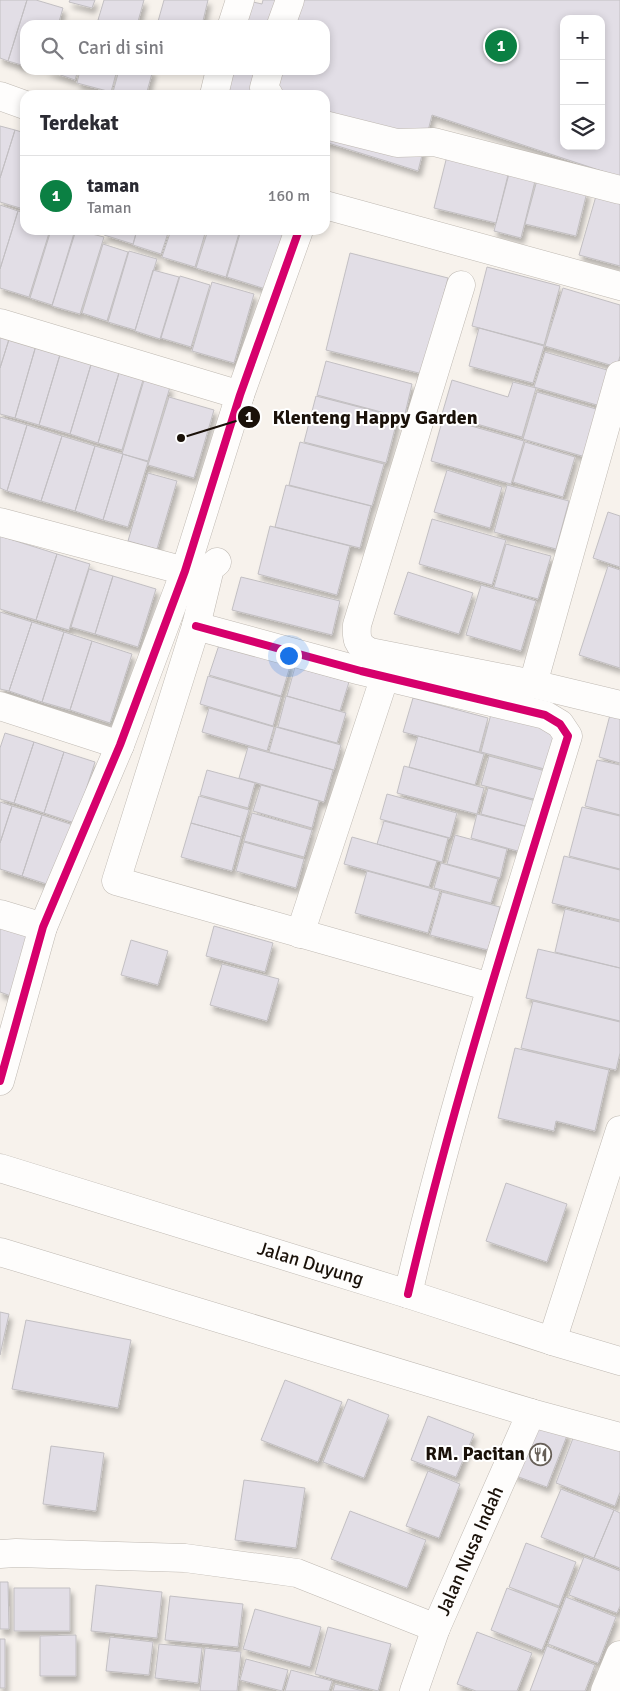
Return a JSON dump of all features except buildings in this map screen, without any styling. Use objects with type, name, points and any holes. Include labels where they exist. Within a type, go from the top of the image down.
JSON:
[{"type":"main road","points":[[234,20],[240,0]]},
{"type":"main road","points":[[283,20],[290,0]]},
{"type":"main road","points":[[215,90],[219,75]]},
{"type":"main road","points":[[266,90],[264,88],[268,75]]},
{"type":"main road","points":[[0,96],[20,103]]},
{"type":"main road","points":[[330,126],[397,143],[434,142],[620,190]]},
{"type":"main road","points":[[330,207],[620,286]]},
{"type":"main road","points":[[0,1081],[43,927],[120,745],[185,571],[240,395],[297,235]]},
{"type":"main road","points":[[461,285],[357,625],[356,638],[362,648],[370,652],[533,684],[620,705]]},
{"type":"main road","points":[[0,323],[240,395]]},
{"type":"main road","points":[[533,684],[620,375]]},
{"type":"main road","points":[[0,522],[185,571]]},
{"type":"main road","points":[[217,562],[210,568],[196,626],[116,881],[490,987]]},
{"type":"main road","points":[[196,626],[360,671],[544,715],[560,724],[568,736],[490,987],[427,1211],[408,1294]]},
{"type":"main road","points":[[300,934],[385,676]]},
{"type":"main road","points":[[0,706],[120,745]]},
{"type":"main road","points":[[0,914],[43,927]]},
{"type":"main road","points":[[552,1341],[620,1130]]},
{"type":"main road","name":"Jalan Duyung","points":[[0,1168],[620,1361]]},
{"type":"main road","points":[[0,1252],[531,1413],[620,1438]]},
{"type":"main road","name":"Jalan Nusa Indah","points":[[414,1691],[436,1628],[531,1413]]},
{"type":"main road","points":[[0,1554],[184,1558],[297,1573],[436,1628]]},
{"type":"main road","points":[[605,1691],[620,1655]]},
{"type":"cycle path","points":[[0,1081],[43,927],[120,745],[185,571],[240,395],[297,235]]},
{"type":"cycle path","points":[[196,626],[361,671],[545,715],[560,724],[568,736],[463,1083],[408,1294]]},
{"type":"place","name":"taman","points":[[501,46]]},
{"type":"place","name":"Klenteng Happy Garden","points":[[181,438]]},
{"type":"place","name":"RM. Pacitan","points":[[541,1454]]}]
